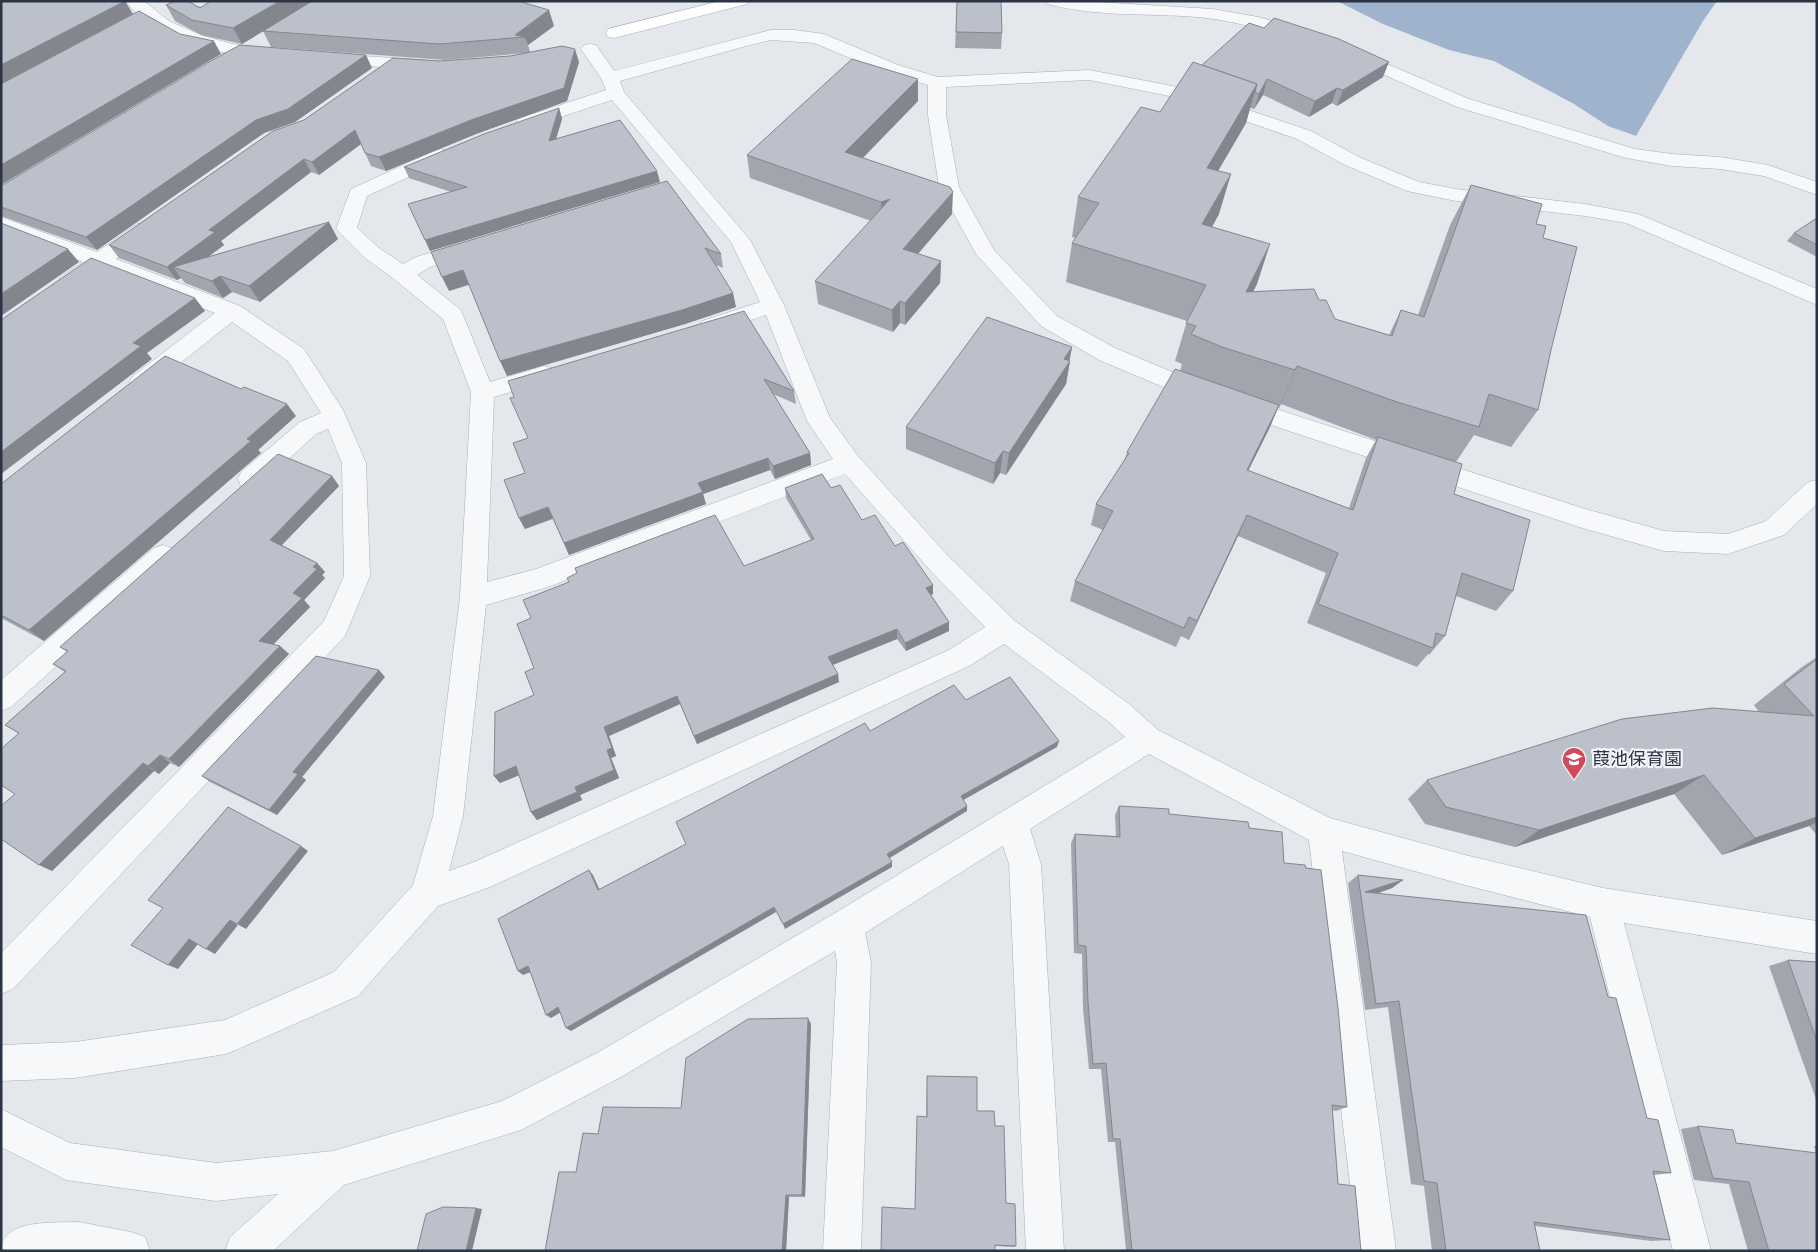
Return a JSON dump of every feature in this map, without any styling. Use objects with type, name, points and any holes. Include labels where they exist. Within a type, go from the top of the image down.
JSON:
[{"type":"street","points":[[134,1],[139,19],[195,41],[243,51],[281,54]]},
{"type":"street","points":[[741,1],[614,33],[605,44],[582,50],[613,86],[680,185],[740,240],[773,305],[819,422],[849,463],[938,562],[1005,628],[1119,713],[1148,739],[1324,830],[1465,870],[1603,904],[1817,938]]},
{"type":"street","points":[[1053,1],[1071,6],[1116,11],[1183,11],[1224,15],[1290,31],[1315,40]]},
{"type":"street","points":[[216,65],[276,34]]},
{"type":"street","points":[[500,132],[613,86],[747,40],[795,35],[818,38],[892,69],[936,82],[1089,75],[1183,93],[1304,135],[1352,161],[1414,187],[1456,195],[1586,210],[1631,218],[1693,243],[1817,298]]},
{"type":"street","points":[[1340,49],[1463,103],[1633,154],[1672,160],[1720,163],[1768,172],[1817,189]]},
{"type":"street","points":[[320,58],[436,66]]},
{"type":"street","points":[[375,78],[394,63]]},
{"type":"street","points":[[936,82],[937,115],[949,187],[986,254],[1048,321],[1107,354],[1200,393],[1582,518],[1664,540],[1728,544],[1776,528],[1817,489]]},
{"type":"street","points":[[1,1063],[75,1060],[226,1038],[346,984],[427,894],[448,816],[473,598],[483,392],[453,315],[402,274],[372,253],[346,229],[358,193],[409,168],[464,146]]},
{"type":"street","points":[[54,292],[162,216]]},
{"type":"street","points":[[1,223],[232,311],[296,355],[335,416],[354,463],[357,576],[335,628],[1,977]]},
{"type":"street","points":[[402,274],[422,262],[489,242]]},
{"type":"street","points":[[694,331],[773,305]]},
{"type":"street","points":[[122,397],[232,311]]},
{"type":"street","points":[[483,392],[560,370]]},
{"type":"street","points":[[233,494],[308,428],[335,416]]},
{"type":"street","points":[[473,598],[539,579],[849,463]]},
{"type":"street","points":[[1,698],[181,540]]},
{"type":"street","points":[[427,894],[479,876],[959,658],[1005,628]]},
{"type":"street","points":[[1,1127],[66,1162],[216,1182],[333,1170],[508,1117],[609,1065],[847,925],[1148,739]]},
{"type":"street","points":[[1012,823],[1026,864],[1045,1251]]},
{"type":"street","points":[[1324,830],[1378,1251]]},
{"type":"street","points":[[1603,904],[1692,1251]]},
{"type":"street","points":[[842,1251],[854,962],[847,925]]},
{"type":"street","points":[[244,1251],[333,1170]]},
{"type":"street","points":[[18,1251],[28,1244],[79,1241],[130,1251]]},
{"type":"water","points":[[1337,1],[1717,1],[1703,21],[1636,136],[1608,126],[1574,104],[1494,61],[1449,50],[1383,24]]},
{"type":"building","points":[[1,1],[125,1],[1,65]]},
{"type":"building","points":[[176,1],[188,1],[200,8],[211,1],[280,1],[233,28],[192,20],[166,5]]},
{"type":"building","points":[[312,1],[518,1],[549,10],[515,35],[525,37],[439,44],[263,31]]},
{"type":"building","points":[[957,1],[1001,1],[1002,33],[956,32]]},
{"type":"building","points":[[139,11],[180,34],[214,41],[1,165],[1,84]]},
{"type":"building","points":[[1274,18],[1339,39],[1389,62],[1343,90],[1337,88],[1315,101],[1267,79],[1259,94],[1255,92],[1257,84],[1202,65],[1249,23],[1264,28]]},
{"type":"building","points":[[240,45],[366,55],[288,109],[256,120],[86,237],[1,207],[1,186]]},
{"type":"building","points":[[562,46],[575,49],[564,88],[471,120],[379,157],[365,153],[355,130],[312,162],[304,159],[209,230],[215,232],[167,267],[109,245],[273,131],[304,120],[393,58],[440,61],[510,56]]},
{"type":"building","points":[[852,59],[918,79],[845,152],[950,187],[953,192],[903,249],[941,261],[905,303],[900,301],[892,310],[815,281],[890,199],[881,202],[747,155]]},
{"type":"building","points":[[1193,62],[1257,84],[1207,168],[1231,174],[1202,224],[1270,244],[1246,292],[1314,289],[1319,300],[1326,300],[1335,319],[1392,336],[1401,310],[1424,317],[1471,185],[1542,204],[1536,224],[1546,226],[1543,238],[1577,247],[1538,410],[1489,394],[1479,427],[1394,401],[1297,366],[1295,370],[1222,347],[1191,334],[1196,326],[1186,323],[1206,285],[1072,243],[1099,203],[1078,197],[1141,107],[1160,112]]},
{"type":"building","points":[[559,108],[549,141],[620,120],[657,171],[425,240],[408,204],[467,187],[404,167],[484,134]]},
{"type":"building","points":[[667,181],[721,254],[705,248],[733,293],[682,310],[500,361],[463,270],[442,277],[431,252]]},
{"type":"building","points":[[1817,218],[1817,245],[1794,233]]},
{"type":"building","points":[[329,222],[249,286],[220,276],[212,281],[173,267]]},
{"type":"building","points":[[1,223],[68,249],[1,294]]},
{"type":"building","points":[[91,258],[195,298],[133,343],[141,346],[1,452],[1,320]]},
{"type":"building","points":[[744,311],[794,391],[764,379],[810,453],[773,466],[768,458],[698,483],[703,492],[564,543],[548,507],[519,518],[504,480],[525,473],[513,443],[528,438],[510,398],[514,397],[508,381]]},
{"type":"building","points":[[987,317],[1072,347],[1064,359],[1070,361],[1009,453],[1003,451],[995,463],[906,427]]},
{"type":"building","points":[[165,356],[241,389],[244,387],[287,404],[247,439],[251,441],[29,630],[1,615],[1,484]]},
{"type":"building","points":[[1175,369],[1279,405],[1247,470],[1353,510],[1378,437],[1462,464],[1454,494],[1530,520],[1513,591],[1462,573],[1445,636],[1436,633],[1433,648],[1318,604],[1338,553],[1247,515],[1197,621],[1189,617],[1184,628],[1075,581],[1113,511],[1096,504],[1129,453],[1127,452]]},
{"type":"building","points":[[278,454],[332,476],[270,540],[317,563],[313,567],[317,569],[293,593],[302,598],[259,641],[280,646],[169,759],[160,755],[148,766],[143,763],[39,865],[1,839],[1,806],[15,794],[1,785],[1,749],[19,733],[5,725],[66,671],[53,664],[68,651],[60,647]]},
{"type":"building","points":[[822,474],[831,488],[840,485],[862,520],[875,515],[895,546],[903,542],[933,585],[926,588],[949,622],[905,643],[897,629],[828,657],[838,674],[694,736],[677,696],[604,727],[612,748],[607,750],[614,770],[575,787],[577,792],[531,812],[516,766],[494,776],[495,712],[534,695],[525,672],[534,668],[517,624],[531,618],[523,600],[569,582],[567,578],[577,573],[575,568],[715,515],[744,566],[814,539],[785,488]]},
{"type":"building","points":[[316,656],[379,670],[293,772],[298,774],[269,810],[202,776]]},
{"type":"building","points":[[1817,659],[1817,817],[1755,838],[1704,775],[1539,830],[1446,807],[1427,780],[1622,719],[1713,708],[1814,716],[1784,684]]},
{"type":"building","points":[[1010,677],[1059,741],[961,796],[967,806],[887,854],[892,862],[783,924],[774,907],[566,1028],[558,1007],[546,1015],[528,966],[518,971],[498,919],[589,870],[598,890],[686,844],[676,822],[865,723],[870,731],[954,685],[966,700]]},
{"type":"building","points":[[1119,806],[1169,809],[1169,814],[1248,822],[1249,828],[1282,832],[1284,863],[1305,865],[1306,868],[1321,870],[1338,1008],[1347,1107],[1332,1105],[1338,1184],[1355,1186],[1361,1251],[1103,1251],[1132,1250],[1120,1139],[1113,1139],[1106,1063],[1093,1064],[1086,946],[1078,945],[1075,834],[1120,837]]},
{"type":"building","points":[[228,807],[301,846],[237,924],[230,920],[206,949],[189,939],[168,965],[131,945],[163,908],[148,900]]},
{"type":"building","points":[[1358,875],[1403,880],[1365,892],[1586,915],[1608,997],[1616,998],[1647,1118],[1658,1120],[1671,1173],[1653,1171],[1670,1240],[1534,1222],[1540,1251],[1446,1251],[1437,1183],[1424,1181],[1399,1001],[1376,1004]]},
{"type":"building","points":[[1788,960],[1817,962],[1817,1041]]},
{"type":"building","points":[[808,1018],[802,1195],[786,1195],[782,1251],[545,1251],[559,1172],[576,1172],[583,1133],[598,1134],[603,1107],[681,1108],[686,1058],[748,1019]]},
{"type":"building","points":[[927,1076],[977,1077],[977,1111],[994,1111],[995,1126],[1004,1126],[1006,1203],[1015,1204],[1016,1246],[995,1245],[995,1251],[881,1251],[882,1207],[915,1209],[917,1116],[927,1117]]},
{"type":"building","points":[[1698,1126],[1733,1130],[1736,1143],[1817,1153],[1817,1251],[1769,1251],[1749,1182],[1713,1178]]},
{"type":"building","points":[[443,1207],[476,1208],[466,1251],[417,1251],[426,1214]]},
{"type":"place","name":"葭池保育園","points":[[1574,780]]}]
